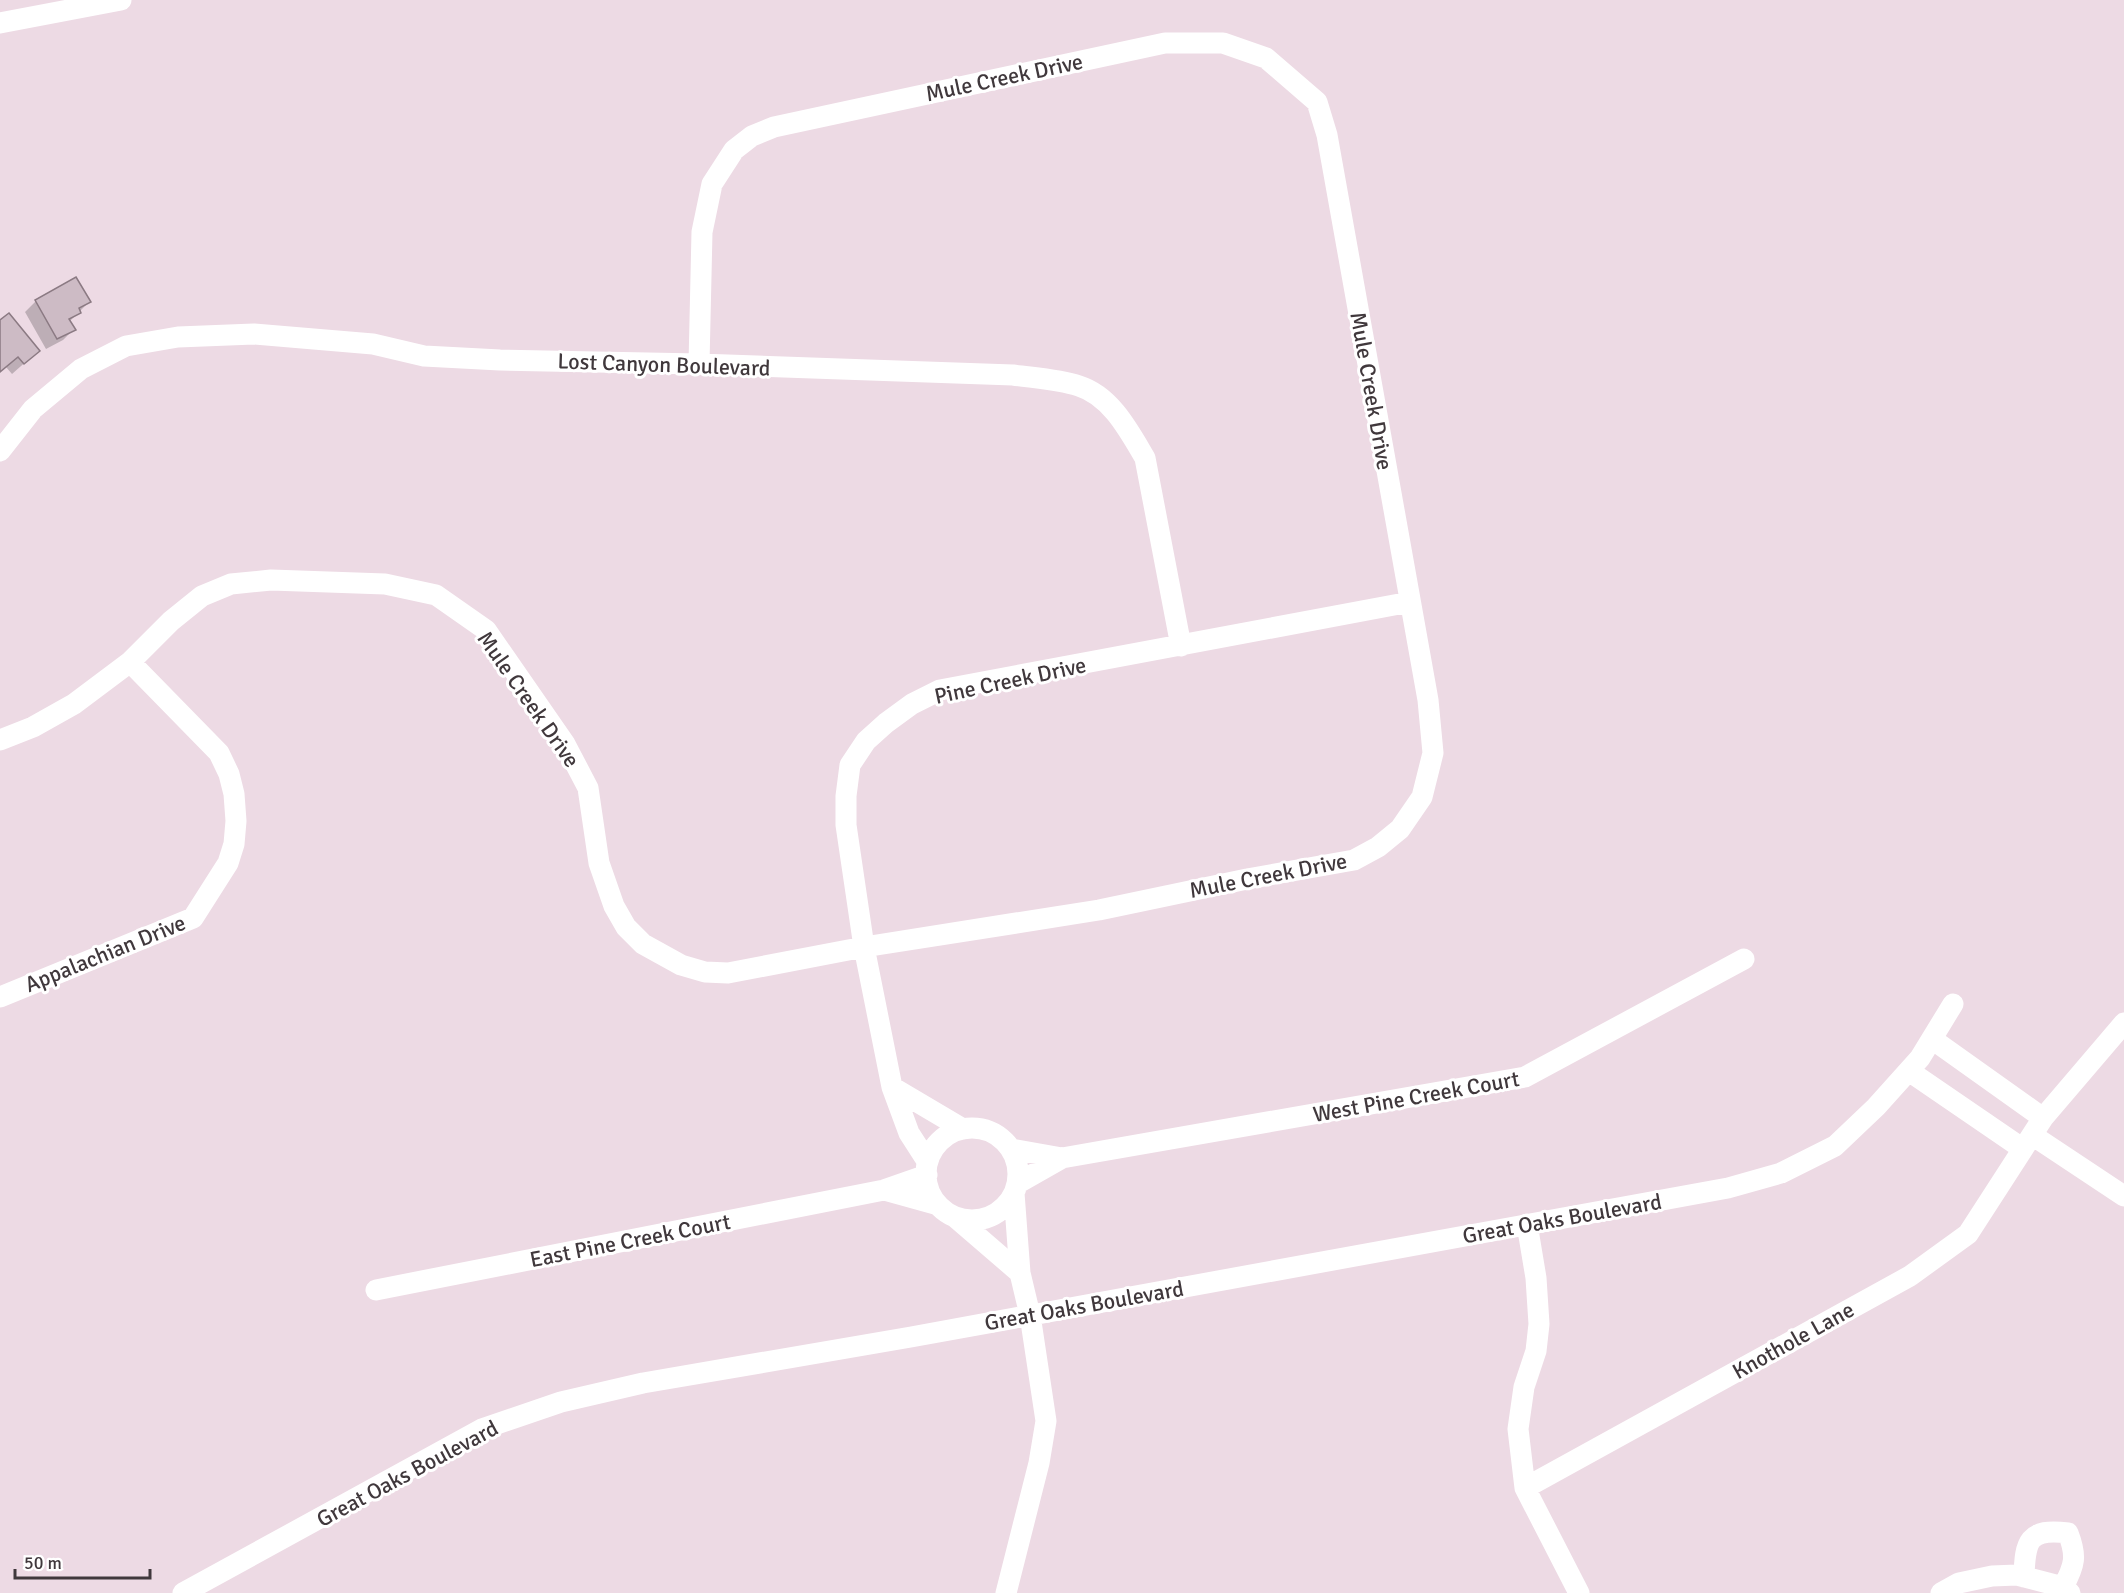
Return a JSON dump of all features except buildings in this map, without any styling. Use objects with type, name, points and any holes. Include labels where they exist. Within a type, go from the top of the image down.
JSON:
[{"type":"street","points":[[0,23],[121,0]]},
{"type":"street","name":"Mule Creek Drive","points":[[0,740],[33,727],[74,704],[130,662],[171,621],[202,597],[231,584],[271,580],[385,584],[436,596],[486,630],[565,744],[588,788],[598,863],[614,906],[626,927],[644,944],[681,965],[705,972],[728,973],[864,947],[1099,910],[1247,879],[1354,860],[1378,847],[1400,829],[1422,797],[1433,753],[1428,700],[1327,135],[1317,102],[1266,58],[1223,43],[1165,43],[774,127],[752,136],[734,150],[712,184],[702,232],[699,364]]},
{"type":"street","name":"Lost Canyon Boulevard","points":[[0,452],[33,409],[81,369],[126,346],[178,337],[254,334],[373,344],[424,356],[500,360],[699,364],[1013,375],[1081,387],[1113,410],[1130,433],[1144,458],[1181,646]]},
{"type":"street","name":"Pine Creek Drive","points":[[927,1168],[909,1133],[892,1087],[864,947],[846,825],[850,765],[866,741],[912,704],[940,690],[1410,602]]},
{"type":"street","name":"Appalachian Drive","points":[[0,997],[193,918],[228,863],[234,844],[236,821],[234,795],[229,774],[219,753],[130,662]]},
{"type":"street","name":"West Pine Creek Court","points":[[1011,1149],[1062,1158],[1525,1077],[1744,959]]},
{"type":"street","name":"Great Oaks Boulevard","points":[[183,1593],[482,1429],[561,1402],[643,1383],[1728,1188],[1781,1173],[1835,1146],[1876,1107],[1920,1058],[1953,1004]]},
{"type":"street","name":"Knothole Lane","points":[[1525,1488],[1910,1276],[1968,1234],[2033,1134],[2124,1023]]},
{"type":"street","points":[[1932,1039],[2033,1134]]},
{"type":"street","points":[[1909,1071],[2033,1134],[2124,1196]]},
{"type":"street","points":[[892,1087],[963,1129]]},
{"type":"street","points":[[1006,1593],[1040,1463],[1046,1421],[1030,1315],[1020,1273],[1016,1160],[1002,1138],[990,1131],[976,1128],[963,1129],[949,1134],[938,1143],[927,1168],[931,1194],[946,1210],[1020,1273]]},
{"type":"street","name":"West Pine Creek Court","points":[[1016,1188],[1062,1158]]},
{"type":"street","name":"East Pine Creek Court","points":[[376,1290],[884,1190],[927,1168]]},
{"type":"street","points":[[946,1210],[968,1220],[982,1219],[996,1214],[1007,1205],[1016,1188]]},
{"type":"street","name":"East Pine Creek Court","points":[[884,1190],[946,1210]]},
{"type":"street","points":[[1527,1224],[1536,1278],[1539,1324],[1536,1351],[1524,1387],[1518,1429],[1525,1488],[1579,1593]]},
{"type":"street","points":[[1941,1593],[1959,1583],[1992,1576],[2017,1575],[2067,1590],[2073,1568],[2074,1549],[2068,1533],[2049,1531],[2036,1535],[2028,1544],[2024,1577]]}]
